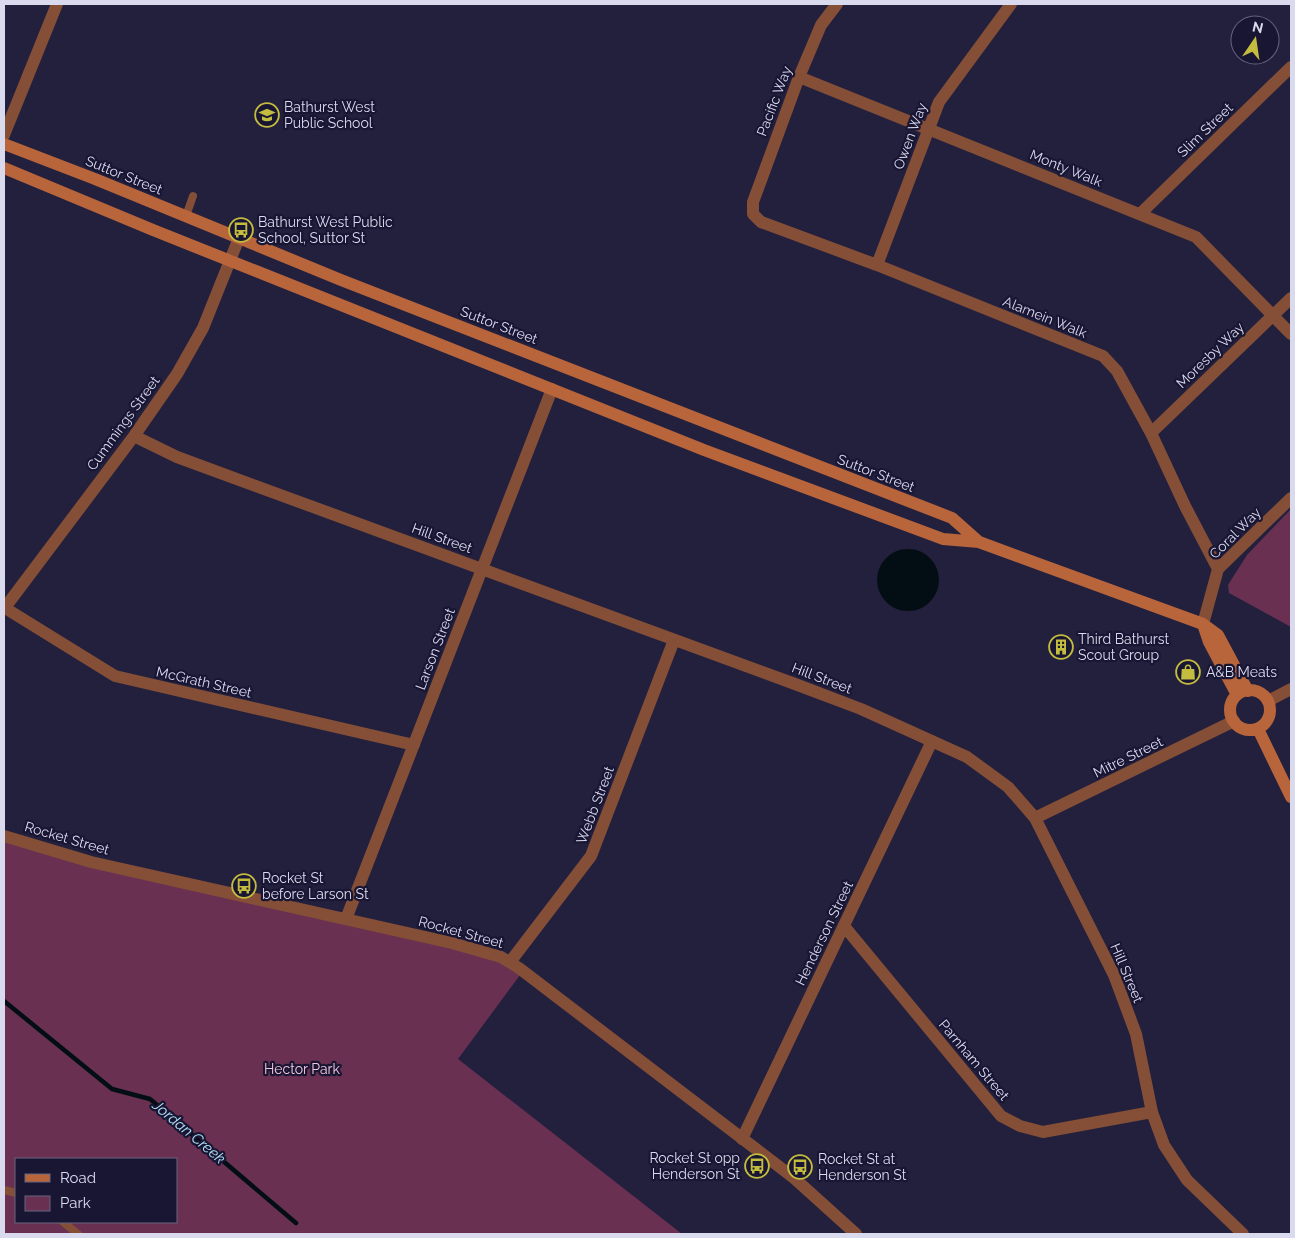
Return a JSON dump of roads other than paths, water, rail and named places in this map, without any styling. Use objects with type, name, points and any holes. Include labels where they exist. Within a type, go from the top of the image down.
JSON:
[{"type":"main road","name":"Suttor Street","points":[[4,144],[341,280],[952,518],[979,542]]},
{"type":"main road","name":"Suttor Street","points":[[4,168],[704,450],[943,539],[979,542],[1203,624],[1218,635],[1242,693]]},
{"type":"main road","points":[[1260,692],[1268,701],[1270,707],[1268,720],[1258,729],[1244,729],[1231,716],[1231,705],[1242,693],[1260,692]]},
{"type":"main road","points":[[1258,729],[1291,797]]},
{"type":"street","points":[[4,135],[57,4]]},
{"type":"street","name":"Pacific Way","points":[[753,214],[753,202],[799,77],[822,25],[837,4]]},
{"type":"street","name":"Owen Way","points":[[877,266],[940,102],[1011,4]]},
{"type":"street","name":"Slim Street","points":[[1140,214],[1291,67]]},
{"type":"street","name":"Monty Walk","points":[[799,77],[1196,237],[1291,334]]},
{"type":"street","name":"Alamein Walk","points":[[753,214],[761,222],[1102,356],[1117,371],[1151,433],[1185,506],[1218,569]]},
{"type":"street","name":"Cummings Street","points":[[4,608],[134,436],[177,374],[197,340],[239,238]]},
{"type":"street","name":"Moresby Way","points":[[1151,433],[1291,298]]},
{"type":"street","name":"Larson Street","points":[[346,919],[552,389]]},
{"type":"street","name":"Hill Street","points":[[134,436],[177,457],[844,703],[967,757],[1008,787],[1035,818],[1114,975],[1136,1034],[1152,1112],[1164,1145],[1187,1180],[1243,1234]]},
{"type":"street","name":"Coral Way","points":[[1203,624],[1218,569],[1291,498]]},
{"type":"street","name":"McGrath Street","points":[[4,608],[116,676],[414,745]]},
{"type":"street","name":"Webb Street","points":[[510,962],[591,856],[674,640]]},
{"type":"street","points":[[1268,701],[1291,689]]},
{"type":"street","name":"Mitre Street","points":[[1035,818],[1234,721]]},
{"type":"street","name":"Henderson Street","points":[[742,1139],[932,741]]},
{"type":"street","name":"Rocket Street","points":[[4,836],[91,862],[452,943],[492,954],[510,962],[794,1178],[856,1234]]},
{"type":"street","name":"Parnham Street","points":[[844,926],[1001,1116],[1020,1126],[1043,1132],[1152,1112]]},
{"type":"lane","points":[[186,216],[193,196]]},
{"type":"lane","points":[[64,1223],[78,1234]]},
{"type":"waterway","name":"Jordan Creek","points":[[4,1001],[112,1089],[150,1099],[296,1223]]},
{"type":"place","name":"Bathurst West Public School","points":[[267,115]]},
{"type":"place","name":"Bathurst West Public School, Suttor St","points":[[241,230]]},
{"type":"place","name":"Third Bathurst Scout Group","points":[[1061,647]]},
{"type":"place","name":"A&B Meats","points":[[1188,672]]},
{"type":"place","name":"Rocket St before Larson St","points":[[244,886]]},
{"type":"place","name":"Rocket St opp Henderson St","points":[[757,1166]]},
{"type":"place","name":"Rocket St at Henderson St","points":[[800,1167]]},
{"type":"park label","name":"Hector Park","points":[[302,1069]]}]
